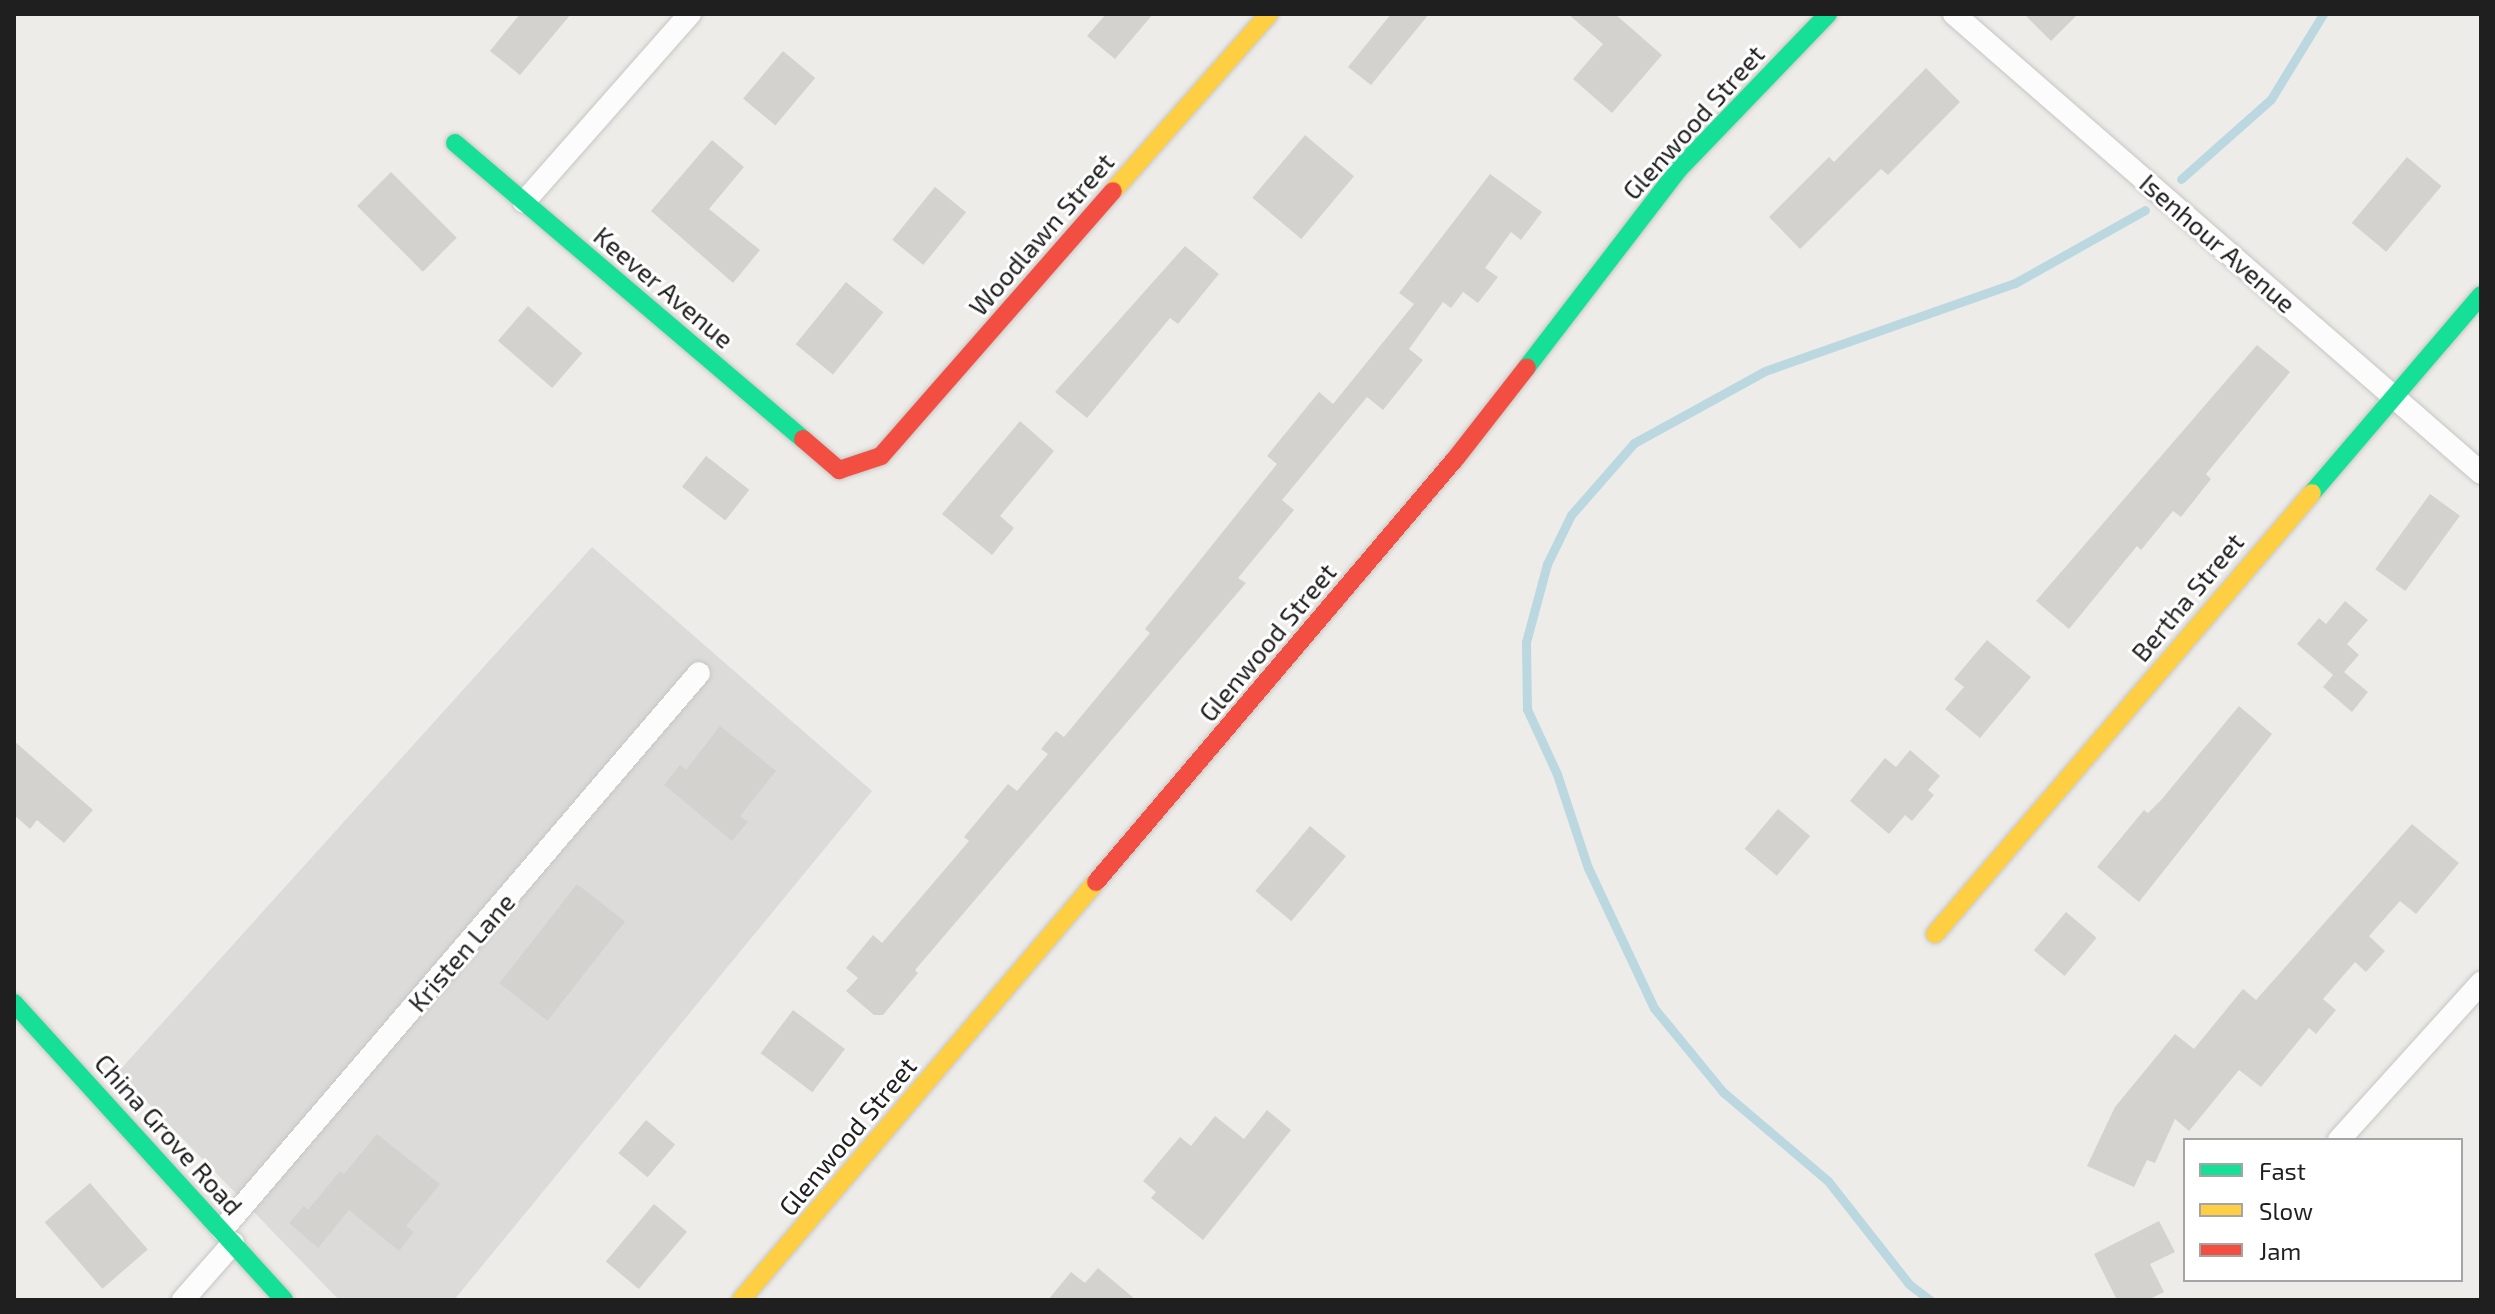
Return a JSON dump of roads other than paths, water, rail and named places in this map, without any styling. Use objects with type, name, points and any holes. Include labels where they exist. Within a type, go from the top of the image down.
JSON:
[{"type":"street","points":[[524,202],[690,14]]},
{"type":"street","name":"Woodlawn Street","points":[[839,470],[881,456],[1269,14]]},
{"type":"street","name":"Glenwood Street","points":[[741,1300],[1456,458],[1679,169],[1828,14]]},
{"type":"street","name":"Isenhour Avenue","points":[[1954,14],[2481,473]]},
{"type":"street","name":"Keever Avenue","points":[[455,143],[839,470]]},
{"type":"street","name":"Bertha Street","points":[[1935,934],[2481,295]]},
{"type":"street","name":"Kristen Lane","points":[[183,1300],[228,1236],[699,673]]},
{"type":"street","points":[[2341,1138],[2481,983]]},
{"type":"street","name":"China Grove Road","points":[[14,1003],[284,1300]]},
{"type":"waterway","points":[[2181,179],[2271,99],[2323,14]]},
{"type":"waterway","points":[[1930,1300],[1909,1284],[1828,1181],[1723,1092],[1654,1008],[1588,868],[1557,774],[1527,709],[1526,642],[1547,564],[1571,515],[1634,443],[1765,371],[2015,283],[2145,210]]}]
